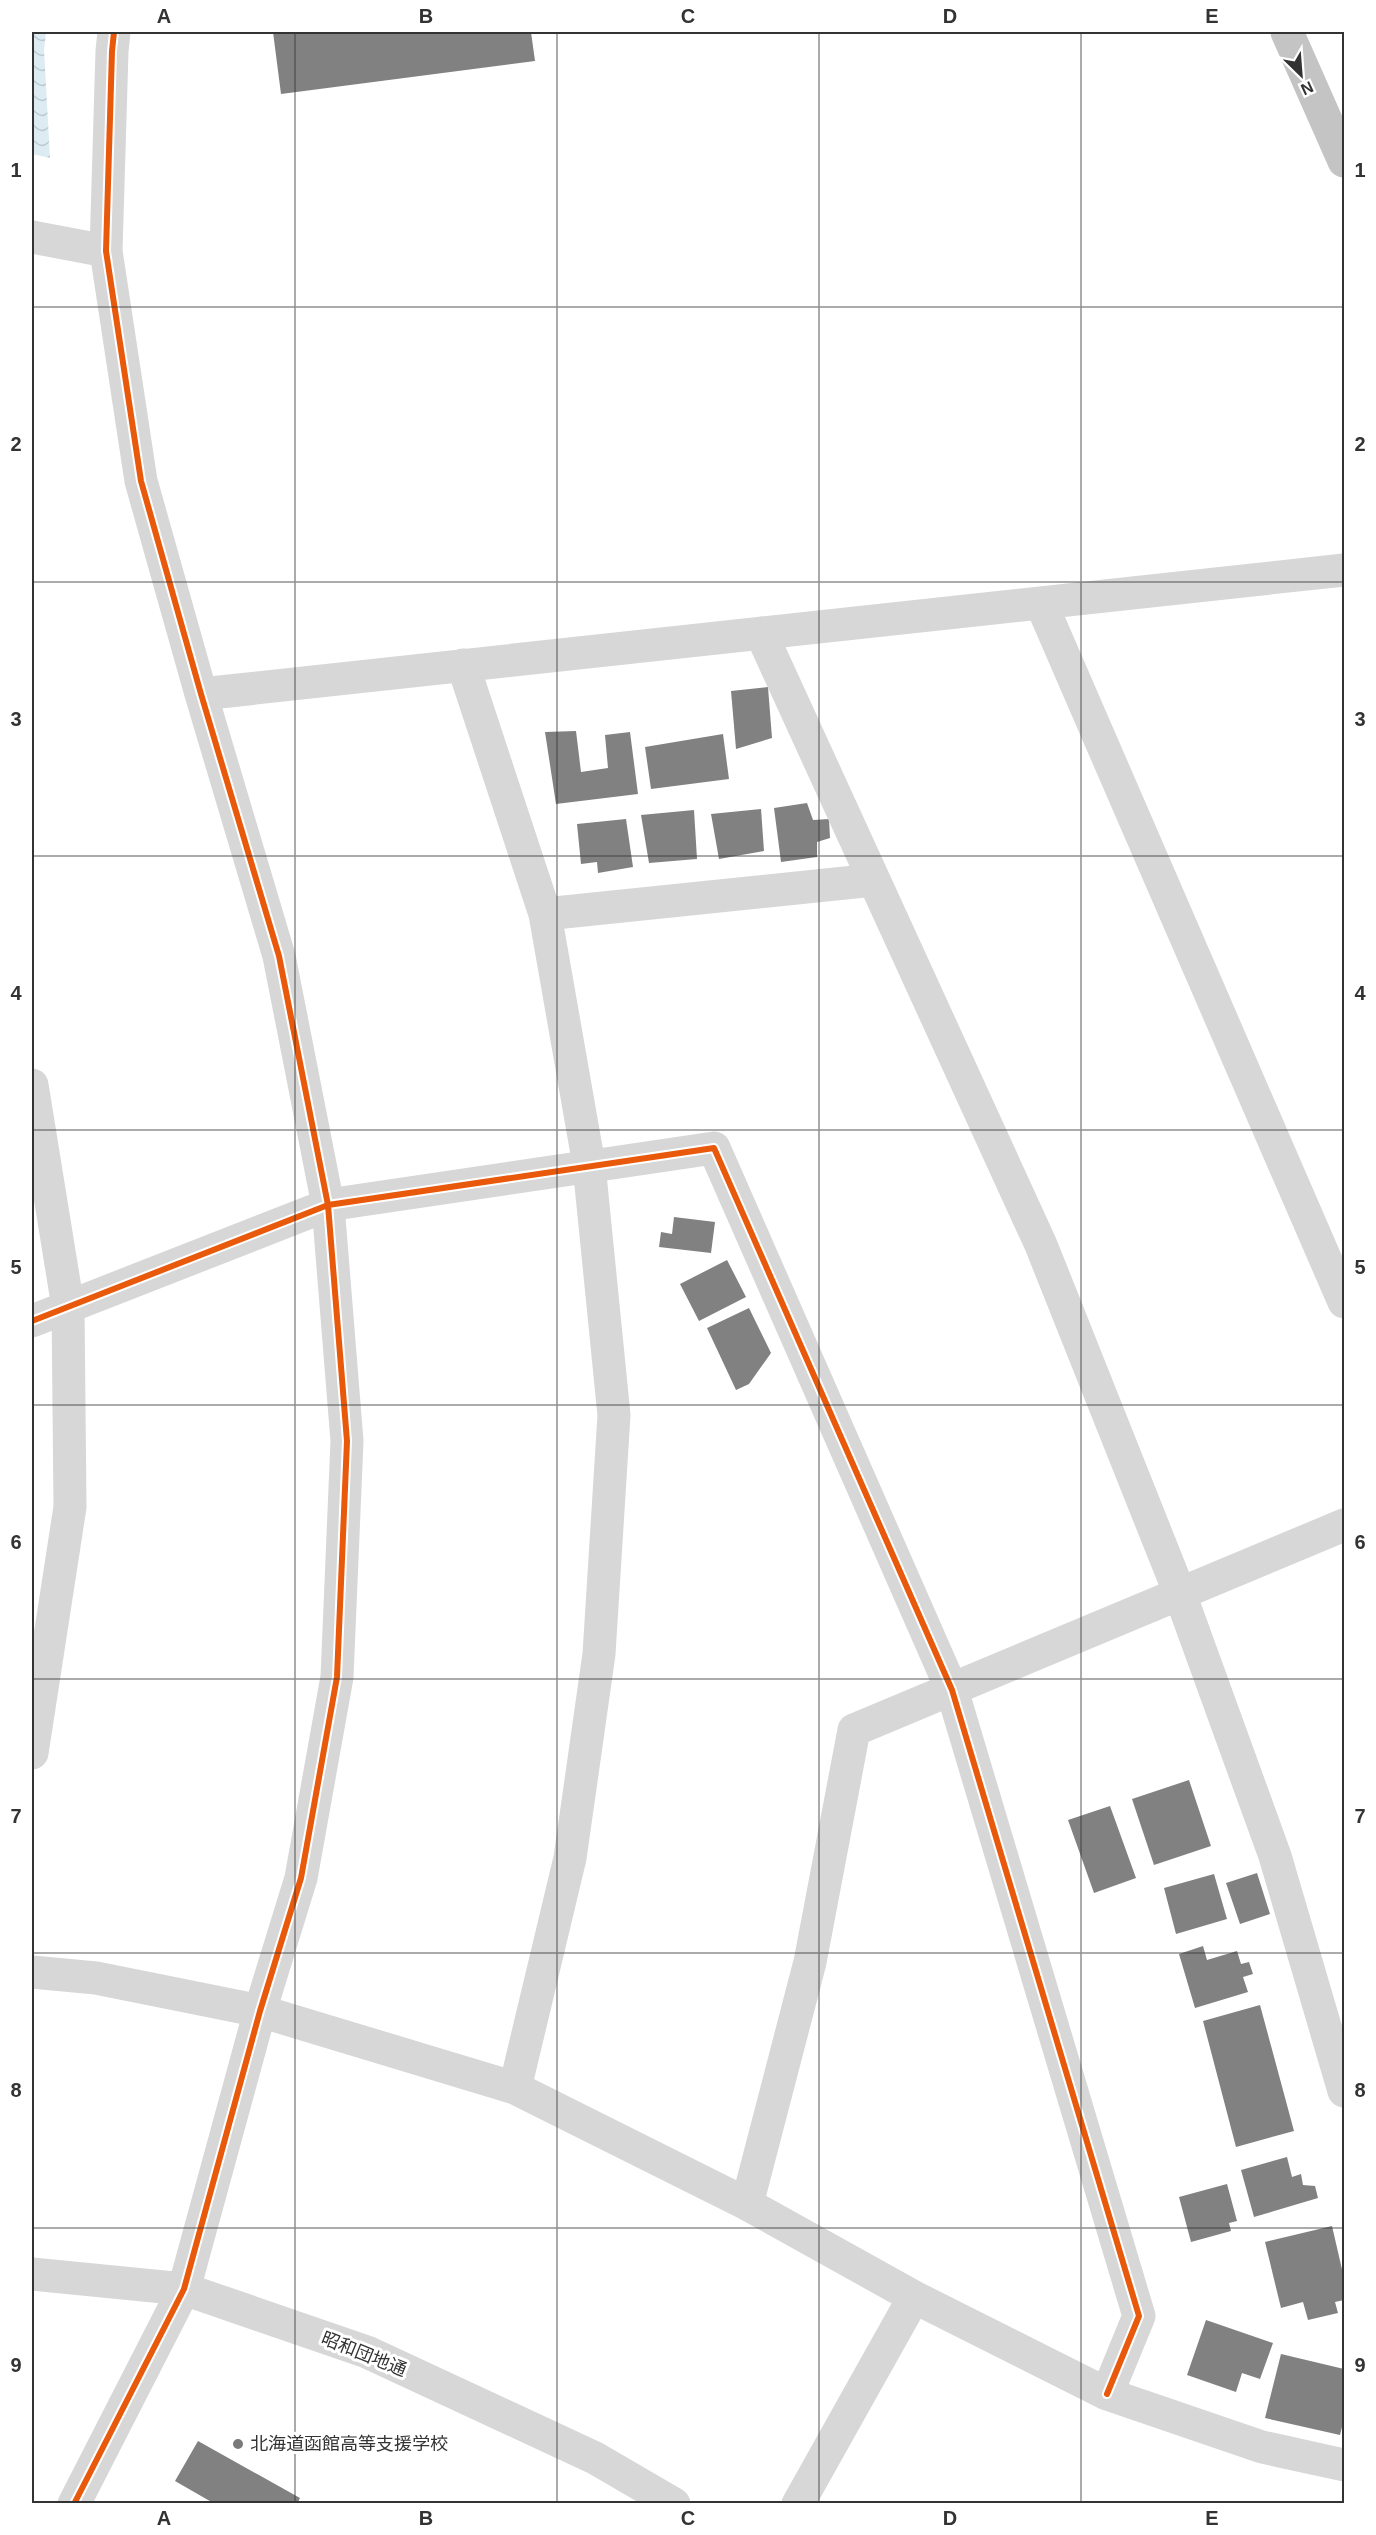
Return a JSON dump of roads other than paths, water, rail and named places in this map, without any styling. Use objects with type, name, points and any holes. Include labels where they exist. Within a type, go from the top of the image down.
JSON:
[{"type":"highway","points":[[1287,32],[1344,161]]},
{"type":"street","points":[[74,2504],[184,2289],[260,2011],[301,1878],[337,1677],[347,1441],[328,1205],[279,956],[201,694],[141,481],[106,251],[111,63],[114,32]]},
{"type":"street","points":[[32,237],[106,251]]},
{"type":"street","points":[[201,694],[1344,570]]},
{"type":"street","points":[[1041,603],[1344,1302]]},
{"type":"street","points":[[761,633],[1041,1245],[1180,1594],[1275,1856],[1344,2091]]},
{"type":"street","points":[[463,665],[545,914],[589,1165],[614,1415],[599,1654],[570,1858],[514,2088]]},
{"type":"street","points":[[545,914],[874,880]]},
{"type":"street","points":[[32,1085],[68,1307],[70,1507],[32,1753]]},
{"type":"street","points":[[32,1321],[328,1205],[714,1148],[952,1690],[1138,2316],[1107,2394]]},
{"type":"street","points":[[747,2204],[810,1962],[854,1730],[1344,1525]]},
{"type":"street","points":[[32,1972],[96,1978],[260,2011],[514,2088],[747,2204],[914,2297],[1107,2394],[1262,2447],[1344,2465]]},
{"type":"street","name":"昭和団地通","points":[[32,2274],[184,2289],[367,2352],[595,2458],[674,2504]]},
{"type":"street","points":[[798,2504],[914,2297]]},
{"type":"water","points":[[32,32],[46,32],[44,50],[50,158],[32,154]]},
{"type":"place","name":"北海道函館高等支援学校","points":[[238,2444]]}]
